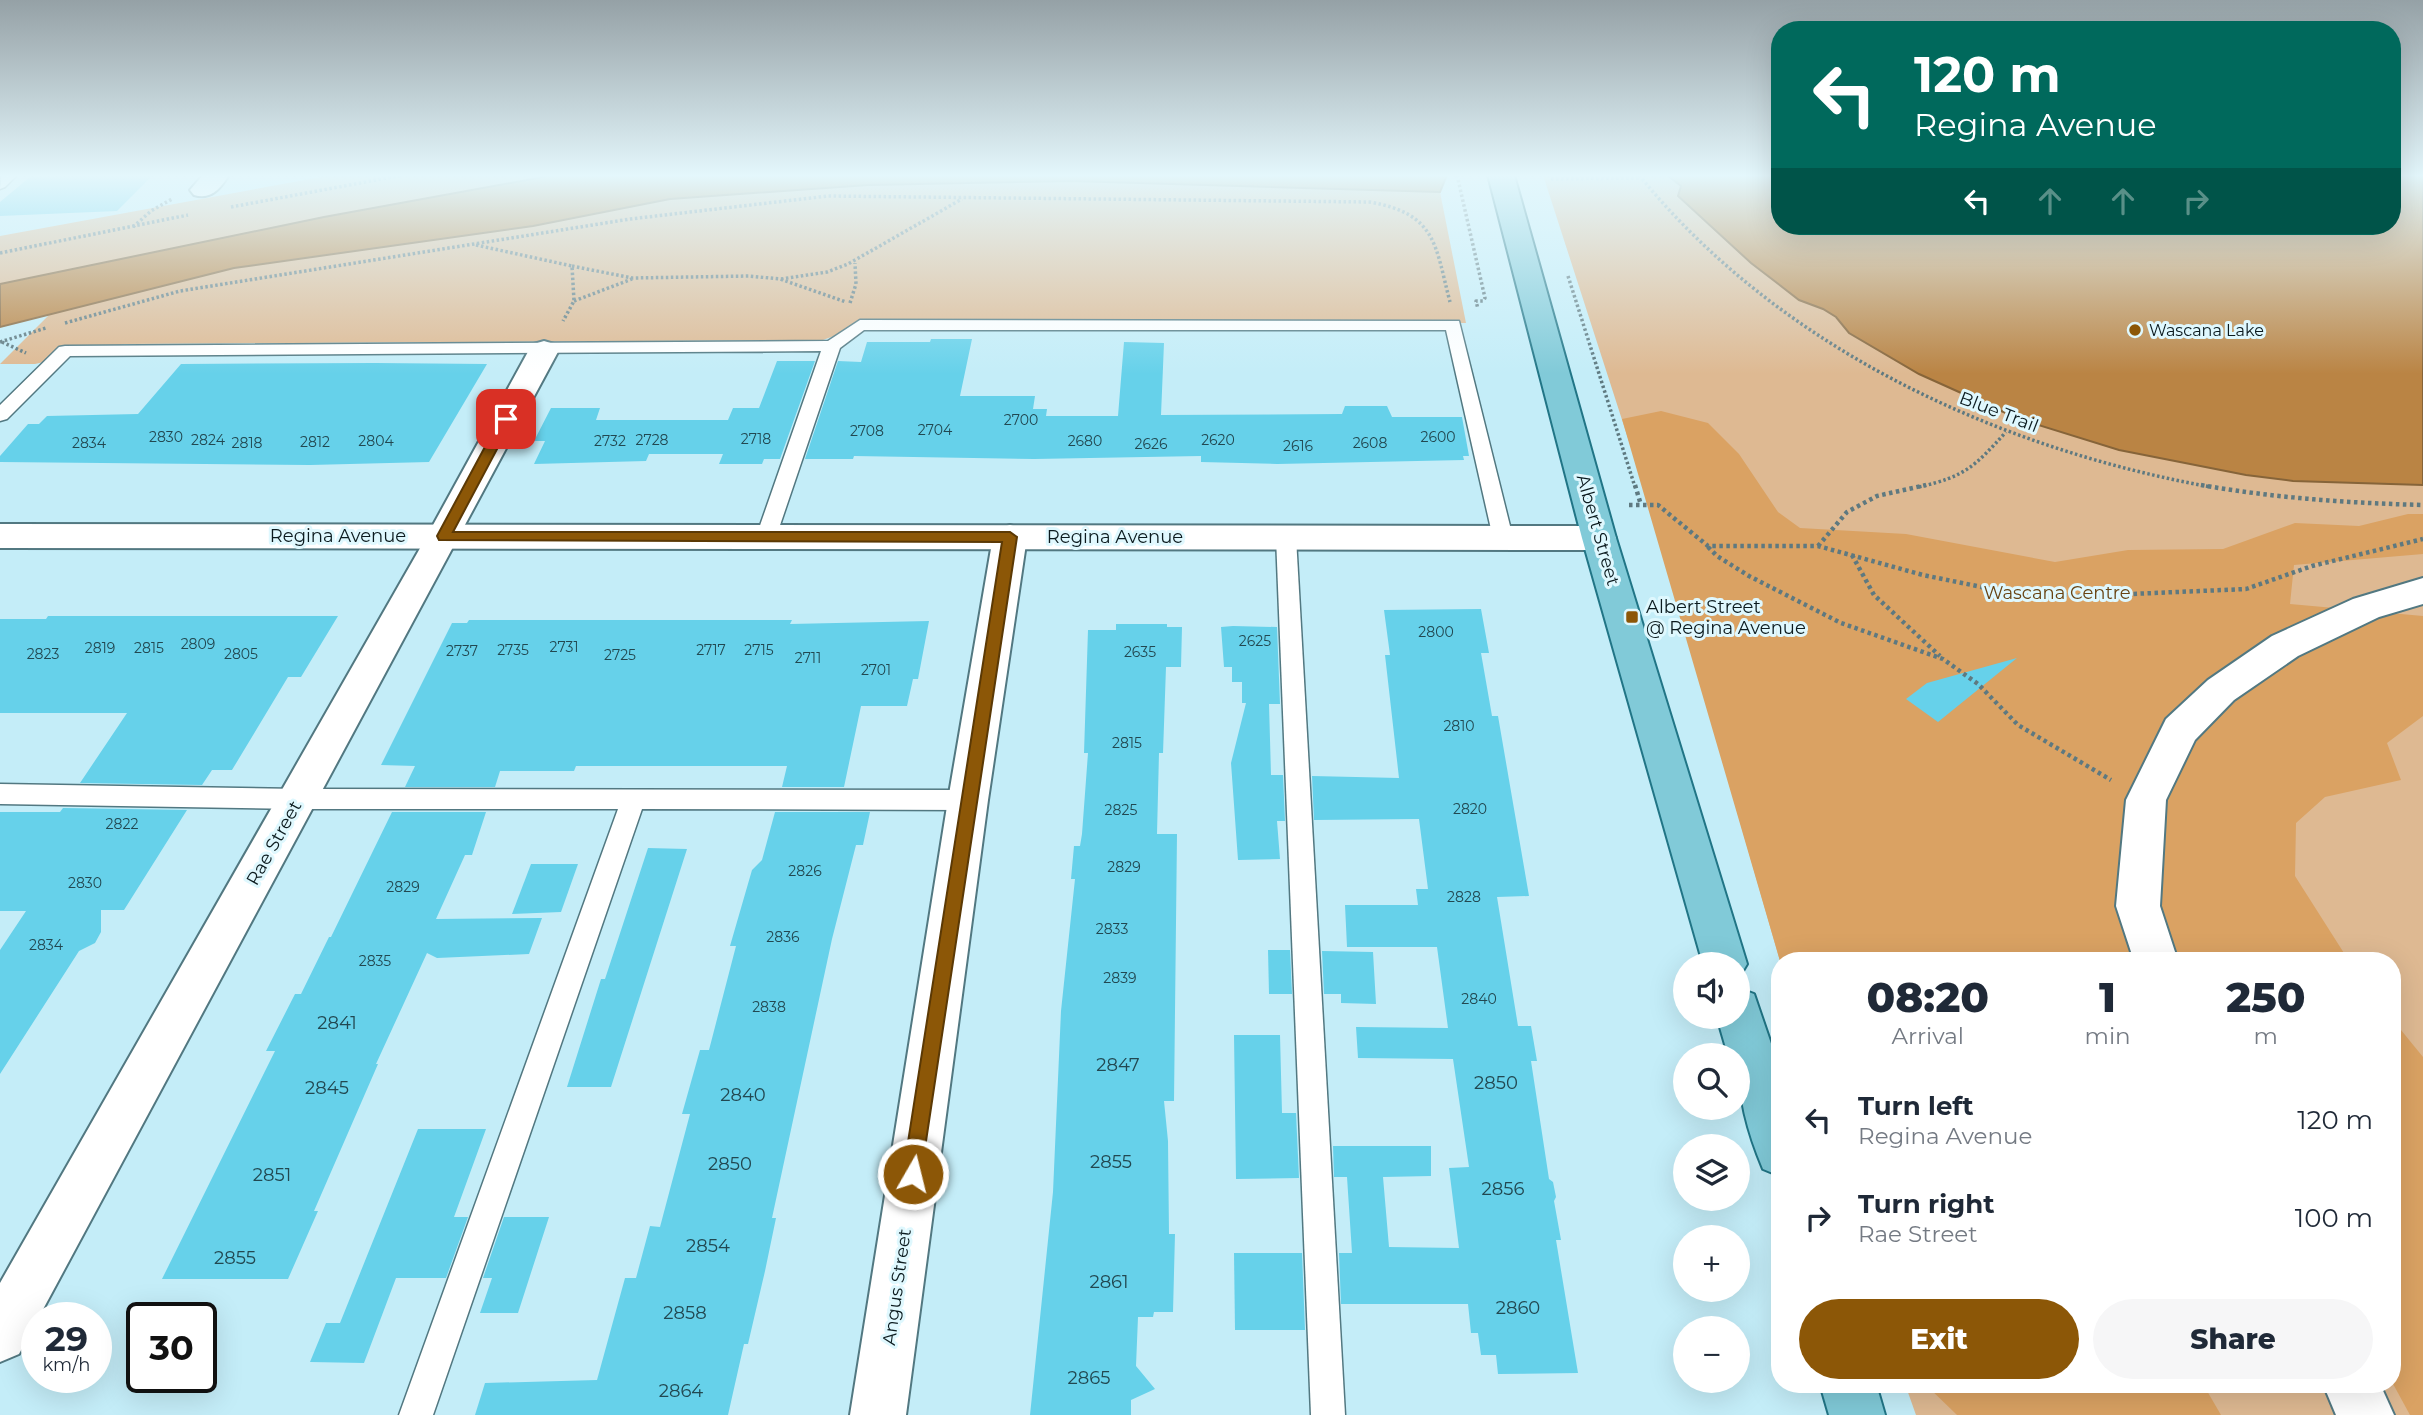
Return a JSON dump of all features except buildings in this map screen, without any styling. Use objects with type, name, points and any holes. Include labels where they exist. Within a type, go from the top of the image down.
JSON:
[{"type":"main road","name":"Albert Street","points":[[1519,241],[1586,491],[1721,952]]},
{"type":"main road","points":[[1744,1029],[1771,1121]]},
{"type":"main road","points":[[1851,1393],[1857,1415]]},
{"type":"street","name":"Rae Street","points":[[0,1335],[299,799],[544,349]]},
{"type":"street","name":"Regina Avenue","points":[[0,536],[1600,538]]},
{"type":"street","name":"Angus Street","points":[[878,1415],[968,800],[1010,537]]},
{"type":"street","points":[[2153,952],[2138,906],[2146,800],[2180,730],[2221,690],[2285,646],[2366,608],[2423,591]]},
{"type":"street","points":[[2355,1393],[2366,1415]]},
{"type":"lane","points":[[766,537],[832,346],[860,325],[1453,325],[1503,538]]},
{"type":"lane","points":[[0,415],[65,351],[832,346]]},
{"type":"lane","points":[[1286,537],[1328,1415]]},
{"type":"lane","points":[[0,794],[299,799],[968,800]]},
{"type":"lane","points":[[416,1415],[634,798]]},
{"type":"path","points":[[0,342],[180,291],[491,241]]},
{"type":"path","points":[[780,279],[841,269],[887,241]]},
{"type":"path","points":[[1432,241],[1451,315]]},
{"type":"path","points":[[1472,241],[1485,298],[1483,301]]},
{"type":"path","name":"Blue Trail","points":[[1699,241],[1783,311],[1867,365],[1919,395],[2006,432],[2090,460],[2236,494],[2306,502],[2423,505]]},
{"type":"path","points":[[472,244],[632,278],[748,276],[780,279],[850,304]]},
{"type":"path","points":[[855,263],[856,284],[845,325],[860,325]]},
{"type":"path","points":[[544,349],[552,343],[574,301],[572,266]]},
{"type":"path","points":[[1566,270],[1641,505]]},
{"type":"path","points":[[574,301],[632,278]]},
{"type":"path","points":[[1818,546],[1847,512],[1877,496],[1952,479],[1974,467],[2006,432]]},
{"type":"path","points":[[1658,505],[1717,556],[1749,576],[1841,623],[1943,659]]},
{"type":"path","points":[[1708,547],[1818,546],[1923,575],[2006,592],[2085,596],[2246,589],[2312,566],[2390,545],[2423,540]]},
{"type":"path","points":[[1852,555],[1874,595],[1943,659],[1978,684],[2018,725],[2146,800]]},
{"type":"green space","points":[[0,241],[208,241],[0,284]]},
{"type":"green space","points":[[426,241],[1450,241],[1466,323],[875,321],[823,340],[124,344],[35,364],[0,364],[50,314],[234,268]]},
{"type":"green space","name":"Wascana Centre","points":[[1564,241],[2423,241],[2423,1415],[1916,1415],[1908,1393],[2401,1393],[2401,952],[1777,952],[1645,491]]},
{"type":"green space","points":[[1661,411],[1708,423],[1739,454],[1778,512],[1800,528],[1906,534],[2055,562],[2128,550],[2223,549],[2295,523],[2359,526],[2408,514],[2423,514],[2423,554],[2294,565],[2290,604],[2423,616],[2423,716],[2387,743],[2401,780],[2325,797],[2296,823],[2295,876],[2343,952],[1777,952],[1622,419]]},
{"type":"green space","points":[[2401,1030],[2423,1057],[2423,1415],[2410,1415],[2398,1393],[2401,1393]]},
{"type":"green space","points":[[1934,1393],[2208,1393],[2221,1415],[1957,1415]]},
{"type":"shaded area","points":[[208,241],[426,241],[234,268],[0,327],[0,284]]},
{"type":"shaded area","name":"Wascana Lake","points":[[1727,241],[2423,241],[2423,485],[2293,481],[2246,475],[2119,450],[2019,419],[1919,374],[1849,333],[1836,317],[1799,300]]},
{"type":"place","name":"Wascana Lake","points":[[2135,330]]},
{"type":"place","name":"Albert Street @ Regina Avenue","points":[[1632,617]]},
{"type":"route","points":[[506,419],[444,536],[1010,537],[913,1174]]}]
